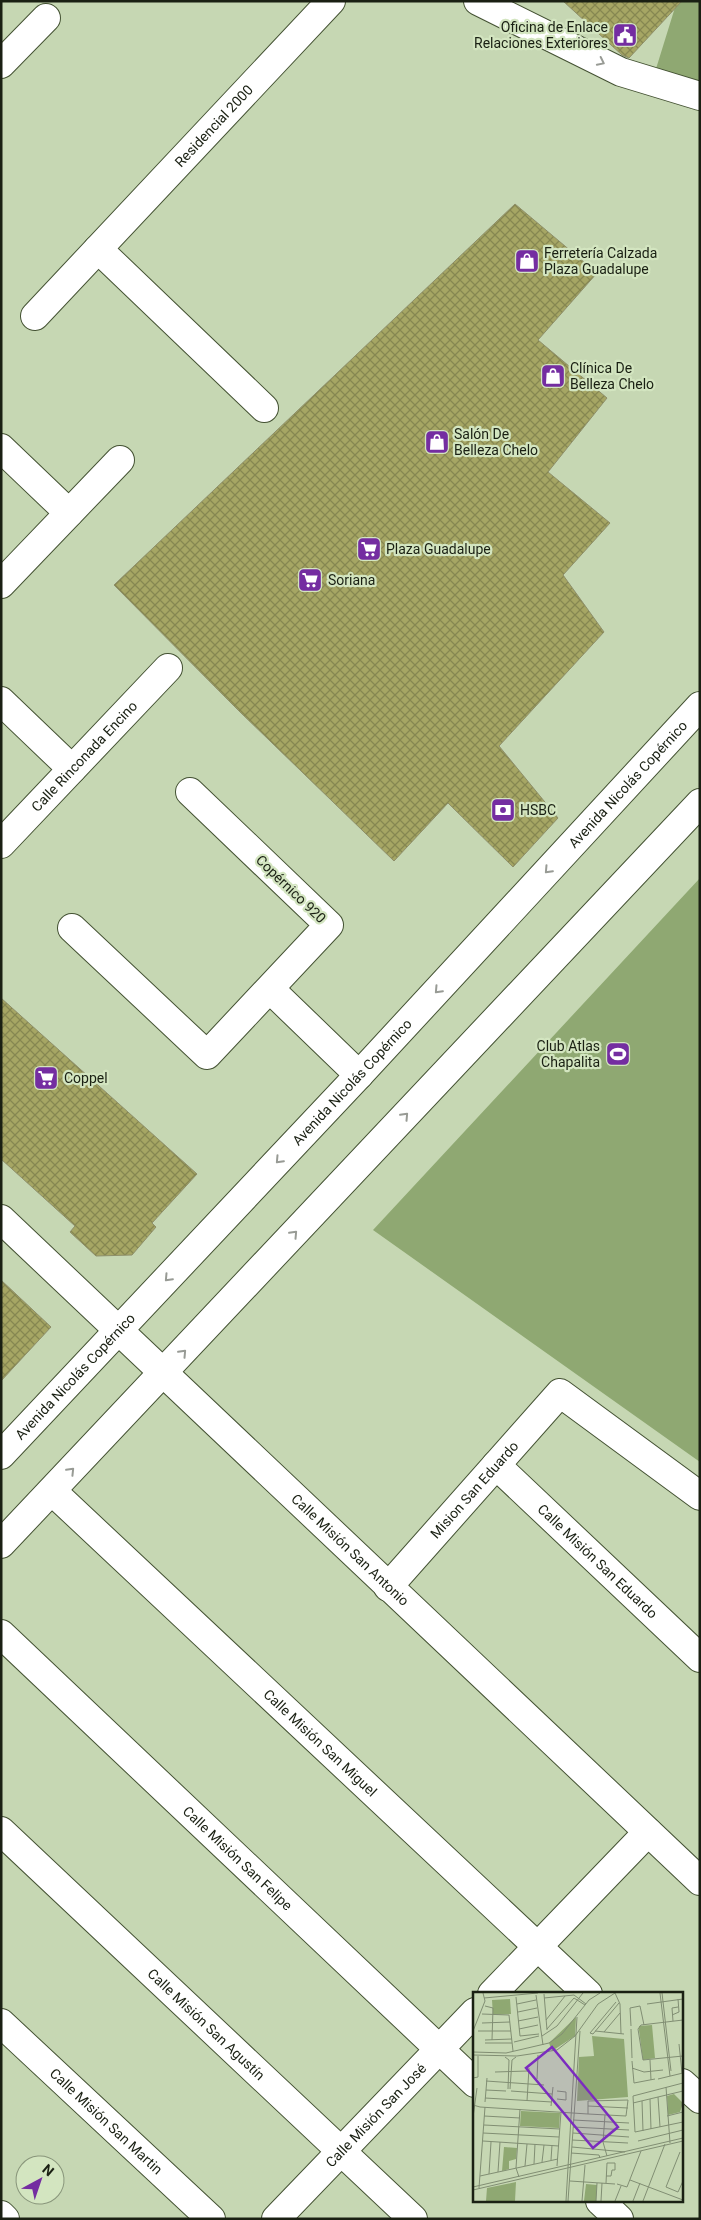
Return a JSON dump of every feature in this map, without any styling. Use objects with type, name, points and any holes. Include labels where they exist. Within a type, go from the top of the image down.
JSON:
[{"type":"street","name":"Residencial 2000","points":[[35,316],[331,1]]},
{"type":"street","points":[[478,1],[621,72],[700,96]]},
{"type":"street","points":[[1,64],[46,18]]},
{"type":"street","points":[[98,249],[264,408]]},
{"type":"street","points":[[1,448],[69,514]]},
{"type":"street","points":[[1,584],[120,460]]},
{"type":"street","name":"Calle Rinconada Encino","points":[[1,844],[168,668]]},
{"type":"street","points":[[1,701],[72,769]]},
{"type":"street","name":"Avenida Nicolás Copérnico","points":[[1,1455],[359,1076],[700,706]]},
{"type":"street","name":"Copérnico 920","points":[[72,928],[208,1055],[329,925],[190,792]]},
{"type":"street","points":[[1,1544],[700,803]]},
{"type":"street","points":[[270,989],[359,1076]]},
{"type":"street","name":"Calle Misión San Antonio","points":[[1,1219],[700,1881]]},
{"type":"street","name":"Mision San Eduardo","points":[[388,1587],[560,1393],[700,1496]]},
{"type":"street","name":"Calle Misión San Eduardo","points":[[496,1465],[700,1658]]},
{"type":"street","name":"Calle Misión San Miguel","points":[[52,1491],[586,1992]]},
{"type":"street","name":"Calle Misión San Felipe","points":[[1,1634],[473,2080]]},
{"type":"street","name":"Calle Misión San Agustín","points":[[1,1831],[412,2219]]},
{"type":"street","points":[[494,1992],[648,1832]]},
{"type":"street","name":"Calle Misión San José","points":[[276,2219],[473,2014]]},
{"type":"street","name":"Calle Misión San Martin","points":[[1,2023],[211,2219]]},
{"type":"street","points":[[684,2085],[700,2099]]},
{"type":"street","points":[[601,2202],[619,2219]]},
{"type":"street","points":[[1,2215],[5,2219]]},
{"type":"green space","points":[[677,1],[700,1],[700,85],[655,72]]},
{"type":"green space","name":"Club Atlas Chapalita","points":[[700,878],[700,1462],[373,1230]]},
{"type":"building","name":"Oficina de Enlace Relaciones Exteriores","points":[[563,1],[682,1],[629,58],[622,55]]},
{"type":"building","name":"Plaza Guadalupe","points":[[515,204],[597,273],[538,340],[607,398],[548,472],[610,523],[563,575],[604,632],[499,746],[558,818],[513,867],[448,803],[394,861],[239,711],[114,585]]},
{"type":"building","name":"Coppel","points":[[1,998],[197,1174],[152,1223],[156,1227],[132,1255],[96,1256],[70,1232],[75,1226],[1,1159]]},
{"type":"building","points":[[1,1280],[51,1327],[1,1381]]},
{"type":"place","name":"Oficina de Enlace Relaciones Exteriores","points":[[625,35]]},
{"type":"place","name":"Ferretería Calzada Plaza Guadalupe","points":[[527,261]]},
{"type":"place","name":"Clínica De Belleza Chelo","points":[[553,376]]},
{"type":"place","name":"Salón De Belleza Chelo","points":[[437,442]]},
{"type":"place","name":"Plaza Guadalupe","points":[[369,549]]},
{"type":"place","name":"Soriana","points":[[310,580]]},
{"type":"place","name":"HSBC","points":[[503,810]]},
{"type":"place","name":"Club Atlas Chapalita","points":[[618,1054]]},
{"type":"place","name":"Coppel","points":[[46,1078]]}]
